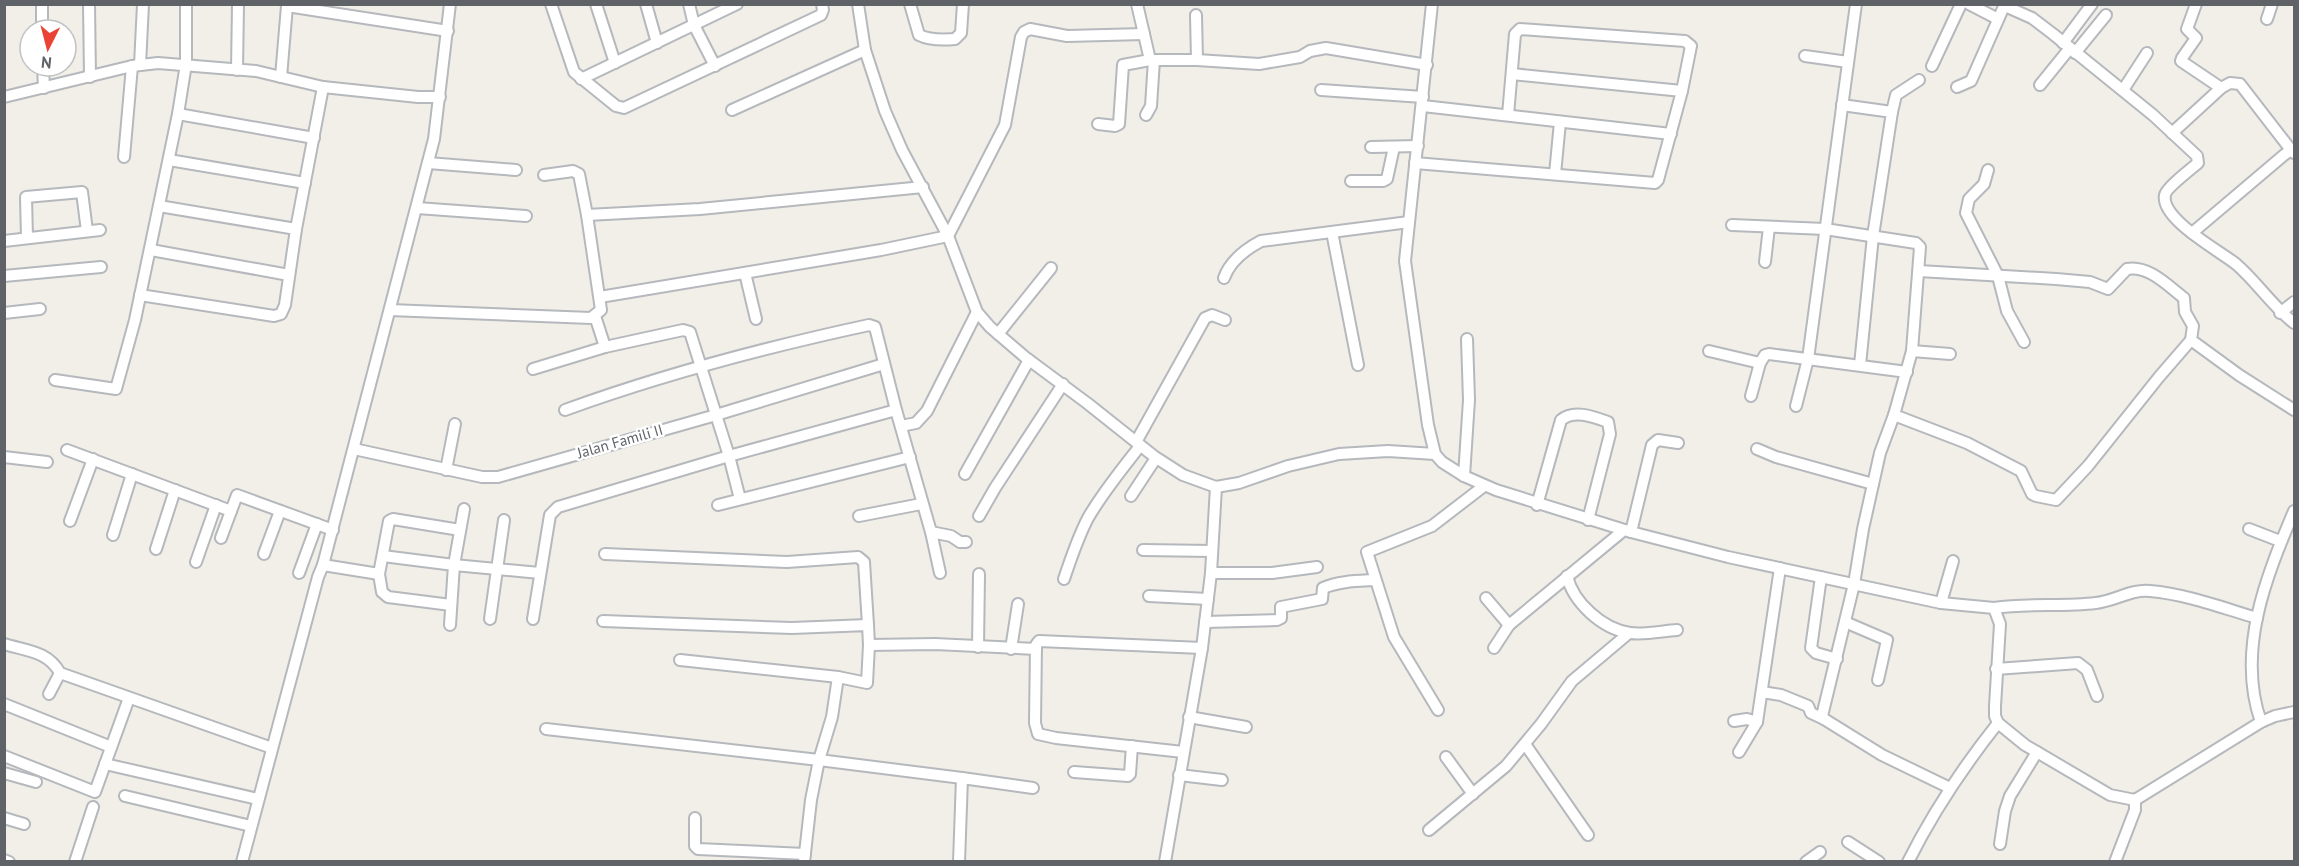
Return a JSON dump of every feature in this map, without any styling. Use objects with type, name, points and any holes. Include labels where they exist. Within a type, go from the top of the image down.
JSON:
[{"type":"street","points":[[89,4],[90,77]]},
{"type":"street","points":[[124,157],[143,4]]},
{"type":"street","points":[[56,380],[116,388],[140,295],[178,114],[186,64],[186,4]]},
{"type":"street","points":[[237,70],[238,4]]},
{"type":"street","points":[[242,861],[318,577],[333,530],[428,163],[438,121],[450,4]]},
{"type":"street","points":[[551,4],[574,72],[616,106],[624,108],[821,15],[822,4]]},
{"type":"street","points":[[596,4],[615,63]]},
{"type":"street","points":[[646,4],[657,43]]},
{"type":"street","points":[[688,4],[694,25],[716,66]]},
{"type":"street","points":[[581,79],[737,4]]},
{"type":"street","points":[[858,4],[865,50],[885,111],[902,150],[948,236],[976,312],[1029,360],[1156,458],[1184,475],[1216,487],[1239,483],[1288,466],[1339,454],[1388,451],[1435,454]]},
{"type":"street","points":[[910,4],[919,35],[925,38],[955,39],[961,33],[963,4]]},
{"type":"street","points":[[955,4],[961,24]]},
{"type":"street","points":[[1137,4],[1152,60],[1150,106],[1146,115]]},
{"type":"street","points":[[1432,4],[1405,261],[1428,425],[1435,454],[1442,462],[1484,486],[1588,520],[1728,557],[1941,603],[1994,608],[2016,605],[2095,603],[2138,590],[2204,603],[2257,618]]},
{"type":"street","points":[[1796,406],[1808,359],[1856,4]]},
{"type":"street","points":[[1932,66],[1961,4]]},
{"type":"street","points":[[1969,4],[1998,19]]},
{"type":"street","points":[[2070,48],[2092,4]]},
{"type":"street","points":[[2196,4],[2187,27],[2196,38],[2181,61],[2221,88]]},
{"type":"street","points":[[2267,19],[2272,4]]},
{"type":"street","points":[[281,77],[287,5],[448,31]]},
{"type":"street","points":[[1957,87],[1971,81],[2005,5],[2032,18],[2123,90],[2198,159],[2198,163],[2166,190],[2164,197],[2169,209],[2192,233],[2237,265],[2280,313],[2295,323]]},
{"type":"street","points":[[1196,15],[1197,60]]},
{"type":"street","points":[[2040,85],[2070,48],[2106,15]]},
{"type":"street","points":[[948,236],[1005,125],[1021,37],[1024,32],[1030,29],[1067,36],[1144,34]]},
{"type":"street","points":[[1415,163],[1655,183],[1658,180],[1671,135],[1691,48],[1686,41],[1520,29],[1515,34],[1508,115]]},
{"type":"street","points":[[1098,124],[1115,126],[1119,124],[1123,65],[1152,60],[1259,64],[1290,59],[1316,49],[1326,48],[1427,65]]},
{"type":"street","points":[[732,110],[865,50]]},
{"type":"street","points":[[2123,90],[2147,53]]},
{"type":"street","points":[[1806,56],[1848,62]]},
{"type":"street","points":[[4,97],[136,66],[186,64],[256,71],[323,87],[424,98],[440,97]]},
{"type":"street","points":[[1512,74],[1682,91]]},
{"type":"street","points":[[44,78],[45,88]]},
{"type":"street","points":[[1860,365],[1873,236],[1892,112],[1896,95],[1919,80]]},
{"type":"street","points":[[2172,133],[2221,88],[2234,82],[2240,84],[2293,151],[2192,233]]},
{"type":"street","points":[[140,295],[274,316],[281,314],[284,310],[296,229],[323,87]]},
{"type":"street","points":[[1321,90],[1423,101],[1508,115],[1671,135]]},
{"type":"street","points":[[1842,105],[1892,112]]},
{"type":"street","points":[[178,114],[314,138]]},
{"type":"street","points":[[1554,174],[1560,122]]},
{"type":"street","points":[[1371,147],[1418,146]]},
{"type":"street","points":[[1351,181],[1387,179],[1394,147]]},
{"type":"street","points":[[169,160],[305,183]]},
{"type":"street","points":[[428,163],[516,170]]},
{"type":"street","points":[[1988,170],[1984,184],[1969,199],[1966,213],[1998,276],[2007,311],[2024,342]]},
{"type":"street","points":[[390,310],[571,318],[596,316],[601,310],[600,297],[579,174],[573,171],[544,175]]},
{"type":"street","points":[[587,215],[712,208],[923,188]]},
{"type":"street","points":[[27,238],[26,198],[82,192],[87,231]]},
{"type":"street","points":[[159,206],[296,229]]},
{"type":"street","points":[[417,208],[526,216]]},
{"type":"street","points":[[1224,278],[1230,266],[1239,257],[1261,241],[1409,222]]},
{"type":"street","points":[[1732,225],[1826,229],[1919,245],[1912,351],[1880,453],[1854,584],[1837,659],[1822,711],[1824,719]]},
{"type":"street","points":[[1765,262],[1768,227]]},
{"type":"street","points":[[4,241],[100,230]]},
{"type":"street","points":[[1332,232],[1358,365]]},
{"type":"street","points":[[600,297],[881,250],[948,236]]},
{"type":"street","points":[[150,250],[289,274]]},
{"type":"street","points":[[4,276],[101,267]]},
{"type":"street","points":[[998,334],[1052,268]]},
{"type":"street","points":[[1894,414],[1976,447],[2020,471],[2032,494],[2056,500],[2088,466],[2158,377],[2191,340],[2193,326],[2185,312],[2184,298],[2158,278],[2140,269],[2127,269],[2108,289],[2090,282],[1919,271]]},
{"type":"street","points":[[745,273],[756,319]]},
{"type":"street","points":[[2280,313],[2295,302]]},
{"type":"street","points":[[4,313],[40,309]]},
{"type":"street","points":[[901,426],[916,423],[927,411],[976,312]]},
{"type":"street","points":[[1064,579],[1075,546],[1088,519],[1138,444],[1205,318],[1212,315],[1225,320]]},
{"type":"street","points":[[596,316],[605,347]]},
{"type":"street","points":[[565,410],[603,396],[786,343],[869,325],[875,327],[940,573]]},
{"type":"street","points":[[533,369],[605,347],[687,330],[690,332],[729,456],[740,499]]},
{"type":"street","points":[[1464,476],[1469,400],[1467,339]]},
{"type":"street","points":[[2191,340],[2239,375],[2295,410]]},
{"type":"street","points":[[1709,351],[1760,363]]},
{"type":"street","points":[[1912,351],[1950,354]]},
{"type":"street","points":[[1751,396],[1760,363],[1765,355],[1769,354],[1907,372]]},
{"type":"street","points":[[965,474],[1029,360]]},
{"type":"street","name":"Jalan Famili II","points":[[354,449],[446,470],[482,477],[498,477],[885,364]]},
{"type":"street","points":[[980,516],[995,488],[1063,384]]},
{"type":"street","points":[[533,619],[550,515],[558,507],[729,456],[896,410]]},
{"type":"street","points":[[1537,505],[1561,420],[1570,414],[1590,416],[1608,422],[1610,434],[1588,520]]},
{"type":"street","points":[[446,470],[455,424]]},
{"type":"street","points":[[1494,648],[1509,625],[1567,576],[1627,531],[1652,445],[1658,440],[1678,443]]},
{"type":"street","points":[[1757,449],[1776,457],[1873,484]]},
{"type":"street","points":[[67,450],[231,511]]},
{"type":"street","points":[[4,457],[47,462]]},
{"type":"street","points":[[718,505],[910,457]]},
{"type":"street","points":[[1131,496],[1156,458]]},
{"type":"street","points":[[70,521],[93,459]]},
{"type":"street","points":[[113,535],[132,474]]},
{"type":"street","points":[[1438,710],[1394,637],[1367,555],[1368,550],[1432,526],[1484,486]]},
{"type":"street","points":[[1166,861],[1202,648],[1211,573],[1216,487]]},
{"type":"street","points":[[156,549],[176,490]]},
{"type":"street","points":[[221,538],[237,495],[333,530]]},
{"type":"street","points":[[859,516],[921,504]]},
{"type":"street","points":[[196,562],[216,505]]},
{"type":"street","points":[[450,625],[454,565],[464,509]]},
{"type":"street","points":[[264,554],[280,511]]},
{"type":"street","points":[[2261,722],[2255,705],[2252,683],[2252,652],[2257,618],[2280,541],[2295,511]]},
{"type":"street","points":[[451,605],[388,597],[382,592],[380,574],[389,522],[393,519],[460,530]]},
{"type":"street","points":[[490,618],[504,520]]},
{"type":"street","points":[[299,573],[317,524]]},
{"type":"street","points":[[2249,529],[2280,541]]},
{"type":"street","points":[[931,532],[966,542]]},
{"type":"street","points":[[1143,550],[1212,551]]},
{"type":"street","points":[[605,554],[787,562],[858,557],[864,562],[869,645],[867,683],[680,660]]},
{"type":"street","points":[[383,556],[540,573]]},
{"type":"street","points":[[1941,603],[1953,561]]},
{"type":"street","points":[[323,565],[380,574]]},
{"type":"street","points":[[1211,573],[1272,573],[1317,567]]},
{"type":"street","points":[[1738,752],[1757,722],[1780,568]]},
{"type":"street","points":[[978,647],[979,574]]},
{"type":"street","points":[[1567,576],[1571,590],[1596,618],[1619,630],[1629,633],[1677,630]]},
{"type":"street","points":[[1821,577],[1811,648],[1816,653],[1837,659]]},
{"type":"street","points":[[1204,622],[1277,620],[1281,618],[1281,607],[1322,599],[1323,588],[1327,586],[1376,580]]},
{"type":"street","points":[[1149,596],[1208,599]]},
{"type":"street","points":[[1486,598],[1509,625]]},
{"type":"street","points":[[1011,649],[1018,604]]},
{"type":"street","points":[[1994,608],[2000,624],[1995,716],[1998,723],[2012,736],[2110,795],[2135,800],[2261,722],[2275,716],[2295,712]]},
{"type":"street","points":[[603,621],[792,628],[868,625]]},
{"type":"street","points":[[1845,622],[1887,640],[1878,680]]},
{"type":"street","points":[[1429,830],[1506,766],[1526,744],[1572,681],[1629,633]]},
{"type":"street","points":[[1183,752],[1038,734],[1035,723],[1037,643],[1039,641],[1202,648]]},
{"type":"street","points":[[4,644],[48,657],[60,673],[272,748]]},
{"type":"street","points":[[869,645],[935,644],[1036,649]]},
{"type":"street","points":[[1996,669],[2078,663],[2087,670],[2097,696]]},
{"type":"street","points":[[49,694],[60,673]]},
{"type":"street","points":[[694,818],[695,846],[698,849],[804,858],[810,800],[832,717],[838,678]]},
{"type":"street","points":[[1762,692],[1780,695],[1808,706],[1811,714],[1824,719],[1882,755],[1950,788]]},
{"type":"street","points":[[4,756],[95,792],[129,698]]},
{"type":"street","points":[[4,704],[111,747]]},
{"type":"street","points":[[1189,717],[1246,727]]},
{"type":"street","points":[[1734,720],[1747,719],[1757,722]]},
{"type":"street","points":[[1908,861],[1950,788],[1998,723]]},
{"type":"street","points":[[546,729],[819,760],[1033,788]]},
{"type":"street","points":[[1526,744],[1588,835]]},
{"type":"street","points":[[1074,772],[1128,776],[1132,746]]},
{"type":"street","points":[[2000,844],[2005,811],[2010,796],[2037,752]]},
{"type":"street","points":[[1446,757],[1473,794]]},
{"type":"street","points":[[105,764],[258,799]]},
{"type":"street","points":[[4,773],[36,782]]},
{"type":"street","points":[[1179,775],[1222,780]]},
{"type":"street","points":[[959,861],[962,778]]},
{"type":"street","points":[[125,795],[251,826]]},
{"type":"street","points":[[2115,861],[2135,810],[2135,800]]},
{"type":"street","points":[[75,861],[93,807]]},
{"type":"street","points":[[4,818],[24,824]]},
{"type":"street","points":[[1848,842],[1879,861]]},
{"type":"street","points":[[1806,861],[1820,852]]},
{"type":"street","points":[[4,860],[9,861]]}]
